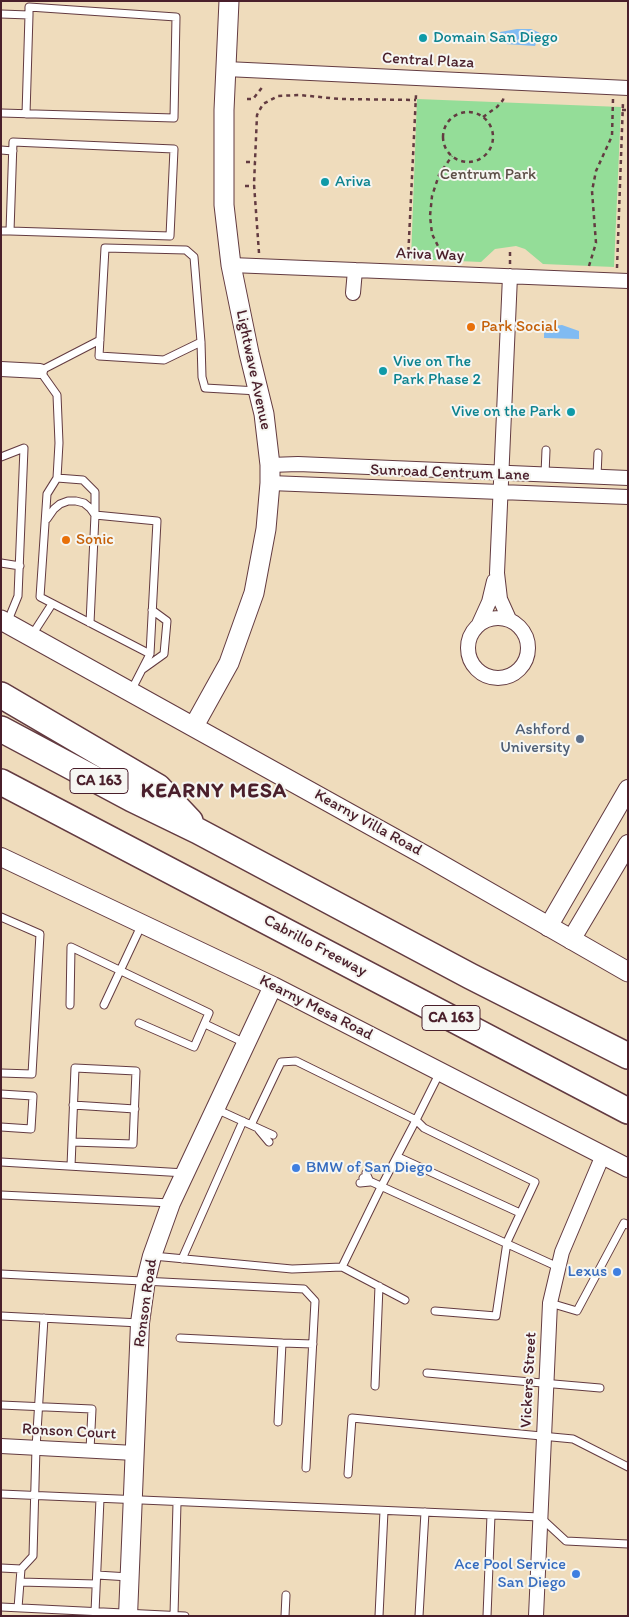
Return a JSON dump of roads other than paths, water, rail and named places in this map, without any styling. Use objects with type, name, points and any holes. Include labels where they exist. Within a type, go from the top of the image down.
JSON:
[{"type":"highway","points":[[1,695],[158,787],[198,830]]},
{"type":"highway","name":"CA 163","points":[[1,729],[132,799],[198,830],[470,976],[628,1056]]},
{"type":"highway","name":"Cabrillo Freeway","points":[[1,782],[628,1111]]},
{"type":"highway","points":[[1,801],[200,886]]},
{"type":"main road","name":"Lightwave Avenue","points":[[194,726],[229,663],[254,593],[266,530],[270,474],[264,414],[230,265],[224,205],[224,110],[229,1]]},
{"type":"main road","name":"Kearny Villa Road","points":[[4,622],[194,726],[628,972]]},
{"type":"street","name":"Central Plaza","points":[[226,69],[621,87]]},
{"type":"street","name":"Ariva Way","points":[[230,265],[349,266],[445,274],[628,281]]},
{"type":"street","points":[[349,266],[353,293]]},
{"type":"street","points":[[508,619],[500,599],[497,574],[499,492],[502,472],[510,276]]},
{"type":"street","points":[[1,369],[40,370]]},
{"type":"street","name":"Sunroad Centrum Lane","points":[[270,474],[298,464],[628,478]]},
{"type":"street","name":"Sunroad Centrum Lane","points":[[270,474],[499,492],[628,498]]},
{"type":"street","points":[[479,624],[488,619],[498,617],[508,619],[520,627],[526,635],[528,656],[516,672],[507,677],[496,678],[486,676],[471,662],[468,652],[472,632],[479,624],[489,602],[497,574]]},
{"type":"street","points":[[548,927],[628,789]]},
{"type":"street","points":[[571,940],[628,844]]},
{"type":"street","name":"Kearny Mesa Road","points":[[1,857],[274,986],[628,1168]]},
{"type":"street","name":"Ronson Road","points":[[128,1614],[140,1323],[146,1280],[152,1256],[171,1202],[274,986]]},
{"type":"street","name":"Vickers Street","points":[[536,1616],[550,1302],[562,1252],[602,1155]]},
{"type":"street","name":"Ronson Court","points":[[1,1446],[135,1453]]},
{"type":"lane","points":[[1,113],[26,114],[174,118],[176,17],[29,7],[26,114]]},
{"type":"lane","points":[[1,14],[29,15]]},
{"type":"lane","points":[[1,231],[170,236],[174,149],[13,142],[10,231]]},
{"type":"lane","points":[[1,150],[13,151]]},
{"type":"lane","points":[[201,342],[164,360],[99,356],[105,248],[186,250],[194,257],[201,342],[202,377],[205,388],[259,391]]},
{"type":"lane","points":[[100,340],[40,370],[57,395],[59,442],[57,478],[47,494],[40,597],[150,654]]},
{"type":"lane","points":[[1,457],[24,448],[18,596],[4,622]]},
{"type":"lane","points":[[545,474],[546,450]]},
{"type":"lane","points":[[597,476],[598,453]]},
{"type":"lane","points":[[57,478],[83,480],[95,492],[90,623]]},
{"type":"lane","points":[[46,521],[54,509],[68,501],[84,503],[95,515],[157,520],[150,654],[131,691]]},
{"type":"lane","points":[[1,563],[20,566]]},
{"type":"lane","points":[[31,636],[52,604]]},
{"type":"lane","points":[[141,671],[164,654],[167,621],[152,610]]},
{"type":"lane","points":[[1,916],[40,934],[32,1074],[1,1073]]},
{"type":"lane","points":[[104,1005],[142,923]]},
{"type":"lane","points":[[70,1006],[71,947],[209,1014],[194,1047],[139,1023]]},
{"type":"lane","points":[[204,1024],[246,1043]]},
{"type":"lane","points":[[254,1126],[281,1062],[296,1061],[416,1120],[424,1128],[535,1182],[507,1242],[496,1316],[435,1311]]},
{"type":"lane","points":[[71,1166],[75,1068],[136,1071],[133,1144],[72,1142]]},
{"type":"lane","points":[[342,1267],[440,1072]]},
{"type":"lane","points":[[1,1094],[33,1096],[31,1129],[1,1127]]},
{"type":"lane","points":[[73,1105],[135,1109]]},
{"type":"lane","points":[[216,1109],[272,1135],[254,1126]]},
{"type":"lane","points":[[182,1259],[243,1121]]},
{"type":"lane","points":[[398,1157],[520,1213]]},
{"type":"lane","points":[[1,1162],[185,1173]]},
{"type":"lane","points":[[365,1179],[507,1242],[558,1267]]},
{"type":"lane","points":[[1,1195],[171,1202]]},
{"type":"lane","points":[[550,1302],[577,1311],[624,1223],[628,1225]]},
{"type":"lane","points":[[152,1256],[292,1269],[342,1267],[404,1300]]},
{"type":"lane","points":[[1,1274],[304,1288],[315,1301],[306,1468]]},
{"type":"lane","points":[[375,1386],[379,1286]]},
{"type":"lane","points":[[1,1316],[140,1323]]},
{"type":"lane","points":[[18,1608],[21,1569],[33,1556],[36,1448],[44,1318]]},
{"type":"lane","points":[[180,1338],[313,1344]]},
{"type":"lane","points":[[278,1422],[282,1343]]},
{"type":"lane","points":[[427,1373],[600,1388]]},
{"type":"lane","points":[[1,1404],[92,1409],[90,1450]]},
{"type":"lane","points":[[348,1474],[352,1418],[573,1439],[628,1467]]},
{"type":"lane","points":[[1,1494],[540,1517],[566,1541],[628,1544]]},
{"type":"lane","points":[[95,1612],[100,1499]]},
{"type":"lane","points":[[174,1615],[177,1503]]},
{"type":"lane","points":[[379,1616],[384,1511]]},
{"type":"lane","points":[[419,1616],[425,1512]]},
{"type":"lane","points":[[487,1616],[491,1515]]},
{"type":"lane","points":[[1,1568],[21,1569]]},
{"type":"lane","points":[[97,1575],[130,1577]]},
{"type":"lane","points":[[20,1582],[96,1584]]},
{"type":"lane","points":[[285,1616],[286,1596]]},
{"type":"lane","points":[[1,1607],[185,1616]]},
{"type":"water","points":[[531,29],[540,33],[535,46],[505,44],[500,32]]},
{"type":"water","points":[[562,325],[579,331],[579,339],[544,338],[544,330]]},
{"type":"place","name":"Domain San Diego","points":[[423,38]]},
{"type":"place","name":"Ariva","points":[[325,182]]},
{"type":"place","name":"Park Social","points":[[471,327]]},
{"type":"place","name":"Vive on The Park Phase 2","points":[[383,371]]},
{"type":"place","name":"Vive on the Park","points":[[571,412]]},
{"type":"place","name":"Sonic","points":[[66,540]]},
{"type":"place","name":"Ashford University","points":[[580,739]]},
{"type":"place","name":"BMW of San Diego","points":[[296,1168]]},
{"type":"place","name":"Lexus","points":[[617,1272]]},
{"type":"place","name":"Ace Pool Service San Diego","points":[[576,1574]]},
{"type":"district","name":"KEARNY MESA","points":[[214,792]]},
{"type":"park label","name":"Centrum Park","points":[[488,175]]}]
